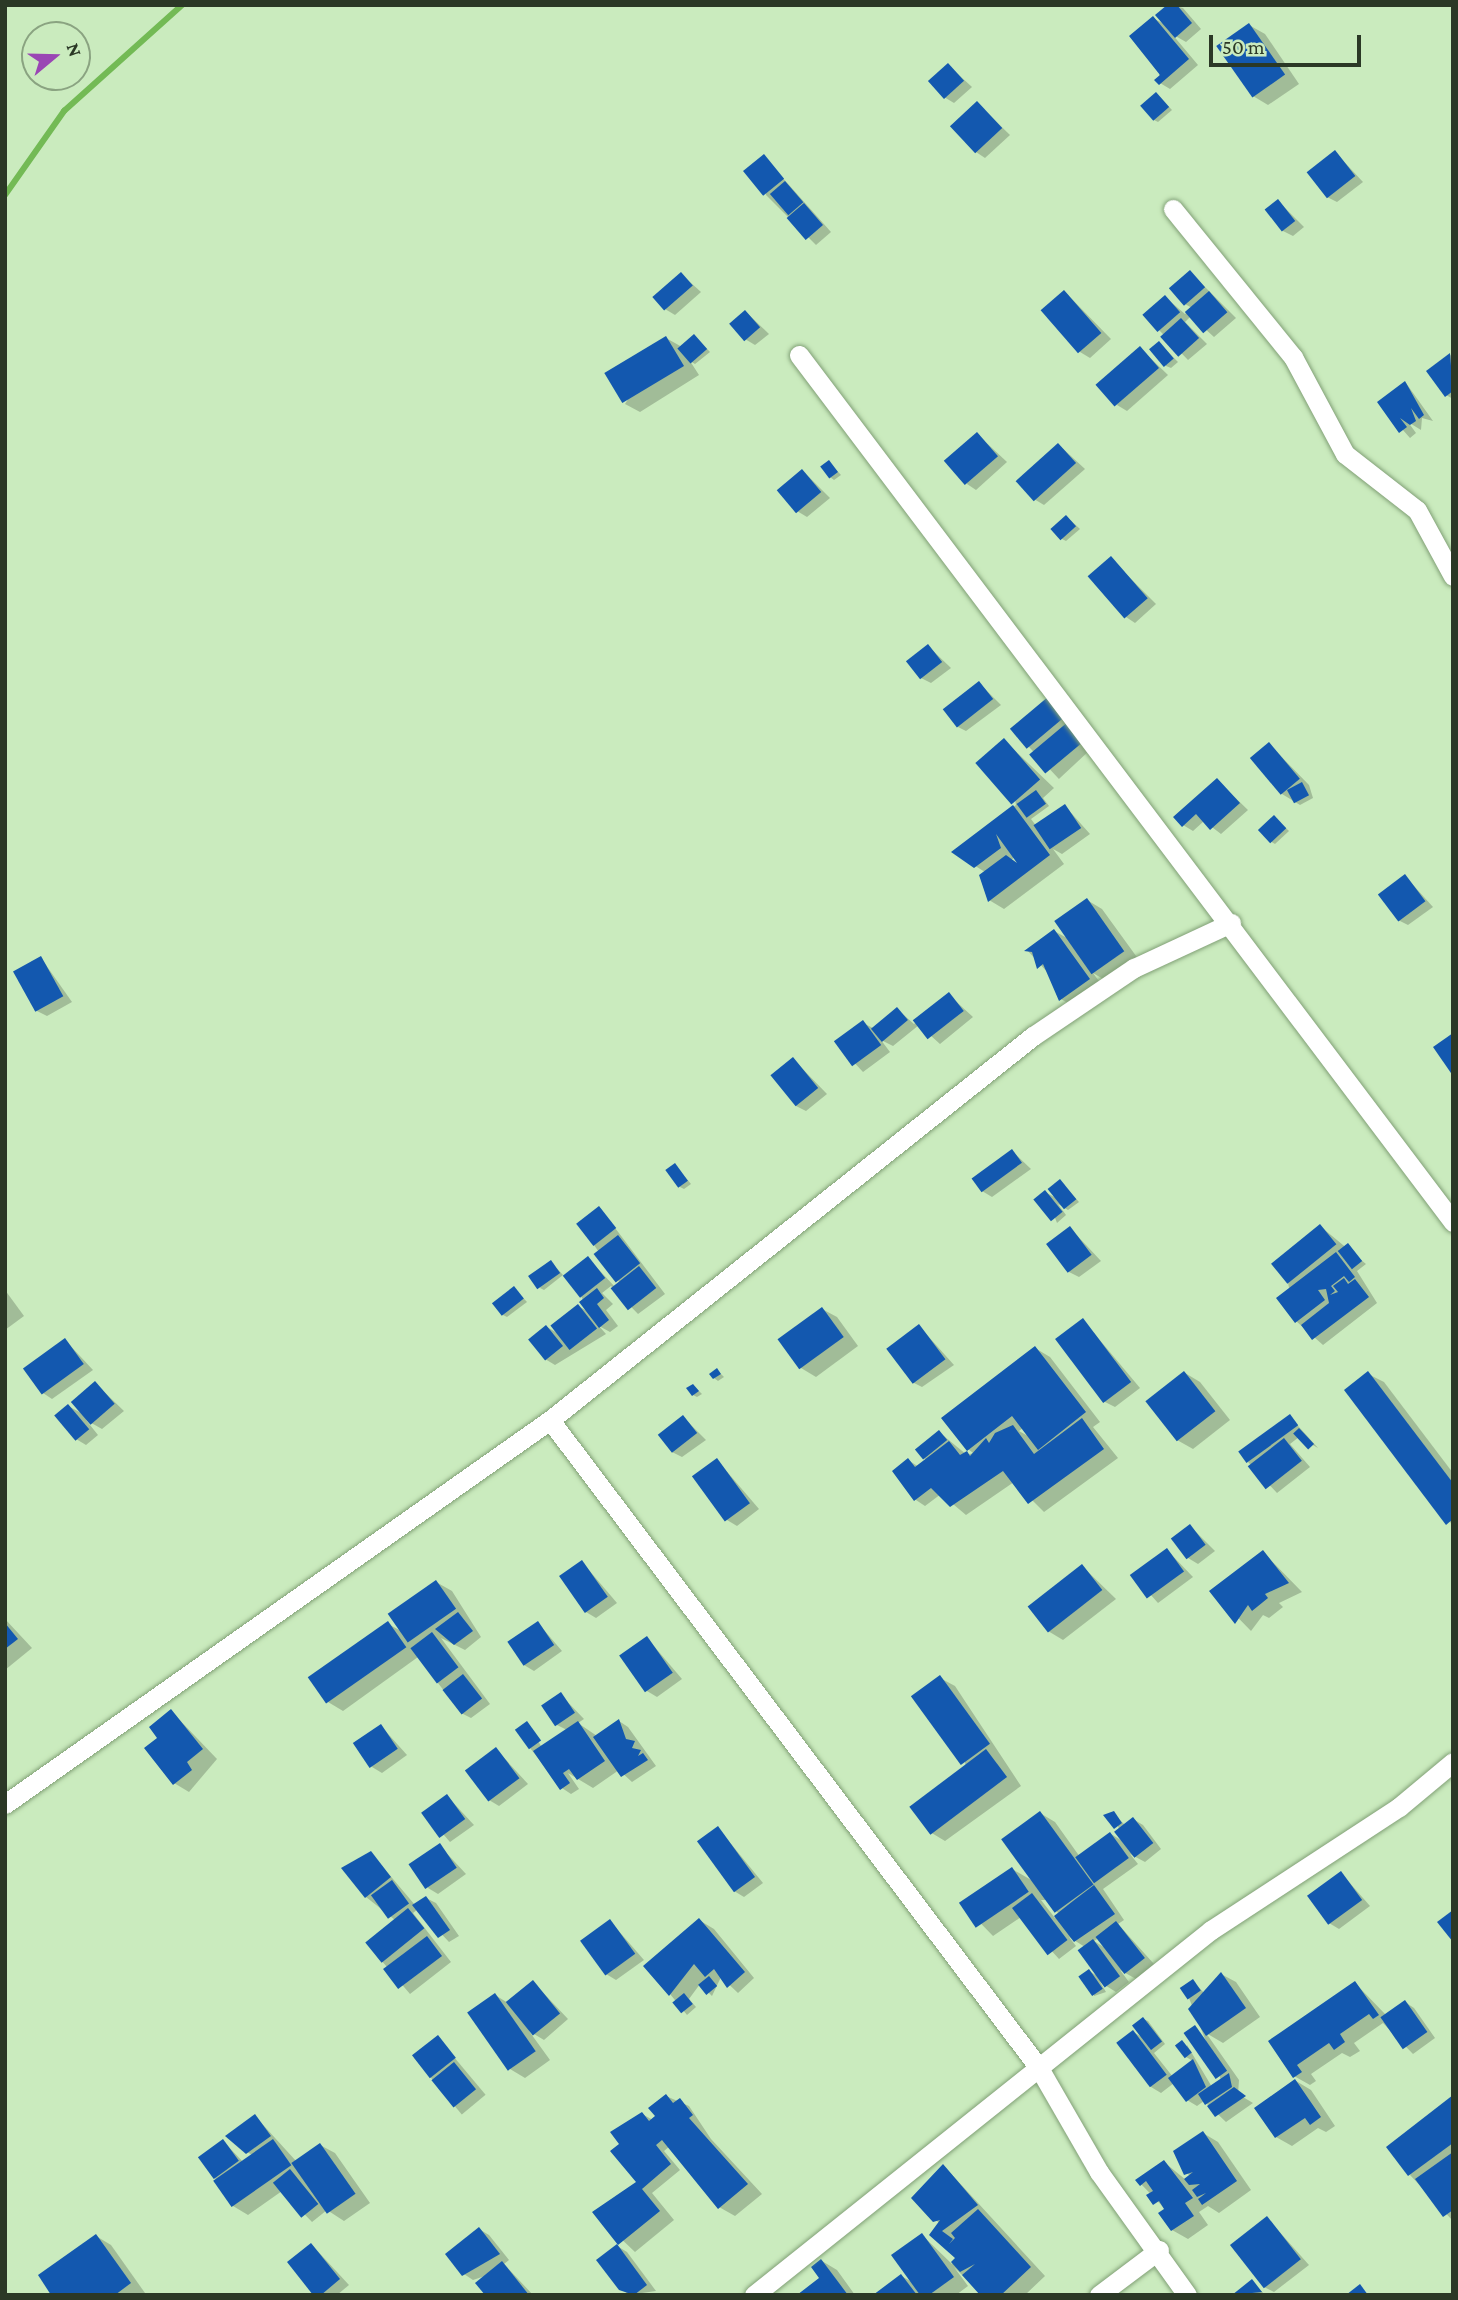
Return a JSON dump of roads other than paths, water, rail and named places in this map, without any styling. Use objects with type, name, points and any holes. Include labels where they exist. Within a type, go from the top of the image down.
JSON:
[{"type":"street","points":[[1174,209],[1293,356],[1345,454],[1417,510],[1453,576]]},
{"type":"street","points":[[799,355],[1231,923],[1453,1222]]},
{"type":"street","points":[[5,1804],[550,1419],[1032,1036],[1134,968],[1231,923]]},
{"type":"street","points":[[550,1419],[1039,2068],[1100,2172],[1159,2250],[1187,2295]]},
{"type":"street","points":[[754,2295],[1211,1930],[1399,1807],[1453,1762]]},
{"type":"street","points":[[1099,2295],[1159,2250]]},
{"type":"waterway","points":[[5,195],[64,111],[182,5]]}]
